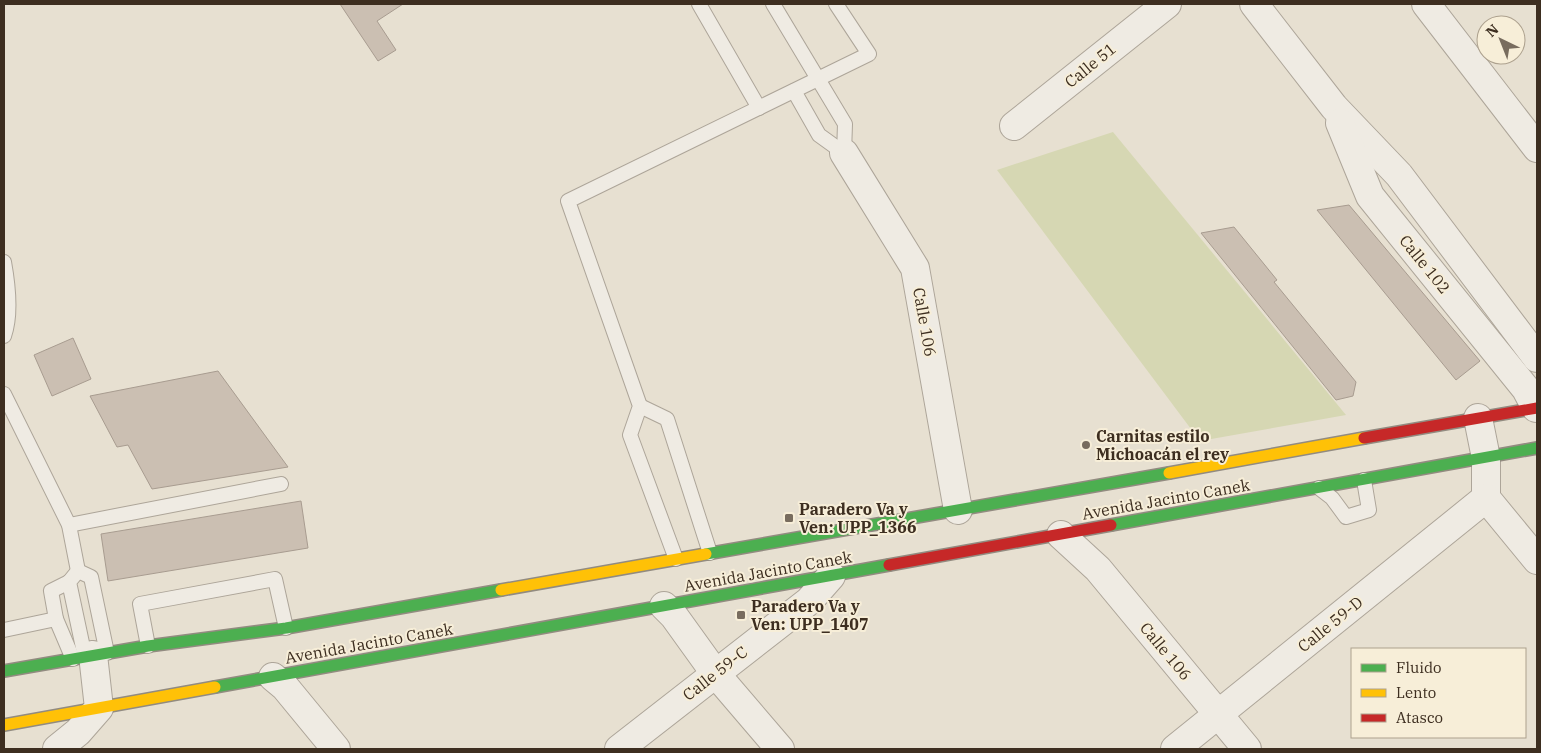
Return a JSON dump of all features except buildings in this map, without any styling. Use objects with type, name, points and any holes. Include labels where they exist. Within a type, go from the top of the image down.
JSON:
[{"type":"main road","name":"Avenida Jacinto Canek","points":[[4,671],[148,646],[286,628],[1537,408]]},
{"type":"main road","name":"Avenida Jacinto Canek","points":[[4,725],[1537,448]]},
{"type":"street","name":"Calle 51","points":[[1014,126],[1167,4]]},
{"type":"street","name":"Calle 102","points":[[1254,4],[1334,108],[1399,175],[1537,358]]},
{"type":"street","points":[[1426,4],[1535,140]]},
{"type":"street","name":"Calle 102","points":[[1334,108],[1370,196],[1526,389],[1537,408]]},
{"type":"street","name":"Calle 106","points":[[844,153],[915,268],[958,510]]},
{"type":"street","points":[[1478,418],[1486,458],[1486,498],[1537,560]]},
{"type":"street","name":"Calle 59-D","points":[[1175,749],[1486,498]]},
{"type":"street","name":"Calle 106","points":[[1061,535],[1098,569],[1247,749]]},
{"type":"street","name":"Calle 59-C","points":[[619,749],[715,672],[809,601],[831,576]]},
{"type":"street","points":[[664,606],[674,616],[715,672],[780,749]]},
{"type":"street","points":[[57,749],[78,732],[99,708],[89,656]]},
{"type":"street","points":[[273,677],[285,687],[336,749]]},
{"type":"lane","points":[[699,4],[759,108]]},
{"type":"lane","points":[[773,4],[845,124],[844,153]]},
{"type":"lane","points":[[676,559],[630,435],[640,406],[568,201],[869,54],[836,4]]},
{"type":"lane","points":[[794,91],[819,135],[844,153]]},
{"type":"lane","points":[[4,262],[7,280],[8,316],[8,326],[4,336]]},
{"type":"lane","points":[[4,394],[69,525],[78,571]]},
{"type":"lane","points":[[640,406],[667,419],[710,553]]},
{"type":"lane","points":[[1319,488],[1332,498],[1346,517],[1369,510],[1364,480]]},
{"type":"lane","points":[[69,525],[281,484]]},
{"type":"lane","points":[[78,571],[68,582],[51,591],[56,619],[89,656]]},
{"type":"lane","points":[[78,571],[91,577],[89,656]]},
{"type":"lane","points":[[148,646],[140,604],[275,579],[286,628]]},
{"type":"lane","points":[[68,582],[89,656]]},
{"type":"lane","points":[[4,630],[56,619]]},
{"type":"green space","points":[[1113,132],[1346,415],[1200,441],[997,170]]},
{"type":"traffic: fast","points":[[1111,525],[1537,448]]},
{"type":"traffic: fast","points":[[706,554],[1169,473]]},
{"type":"traffic: fast","points":[[215,687],[889,565]]},
{"type":"traffic: fast","points":[[4,671],[148,646],[286,628],[501,590]]},
{"type":"traffic: slow","points":[[1169,473],[1364,438]]},
{"type":"traffic: slow","points":[[501,590],[706,554]]},
{"type":"traffic: slow","points":[[4,725],[215,687]]},
{"type":"traffic: jam","points":[[1364,438],[1537,408]]},
{"type":"traffic: jam","points":[[889,565],[1111,525]]},
{"type":"place","name":"Carnitas estilo Michoacán el rey","points":[[1086,445]]},
{"type":"place","name":"Paradero Va y Ven: UPP_1366","points":[[789,518]]},
{"type":"place","name":"Paradero Va y Ven: UPP_1407","points":[[741,615]]}]
